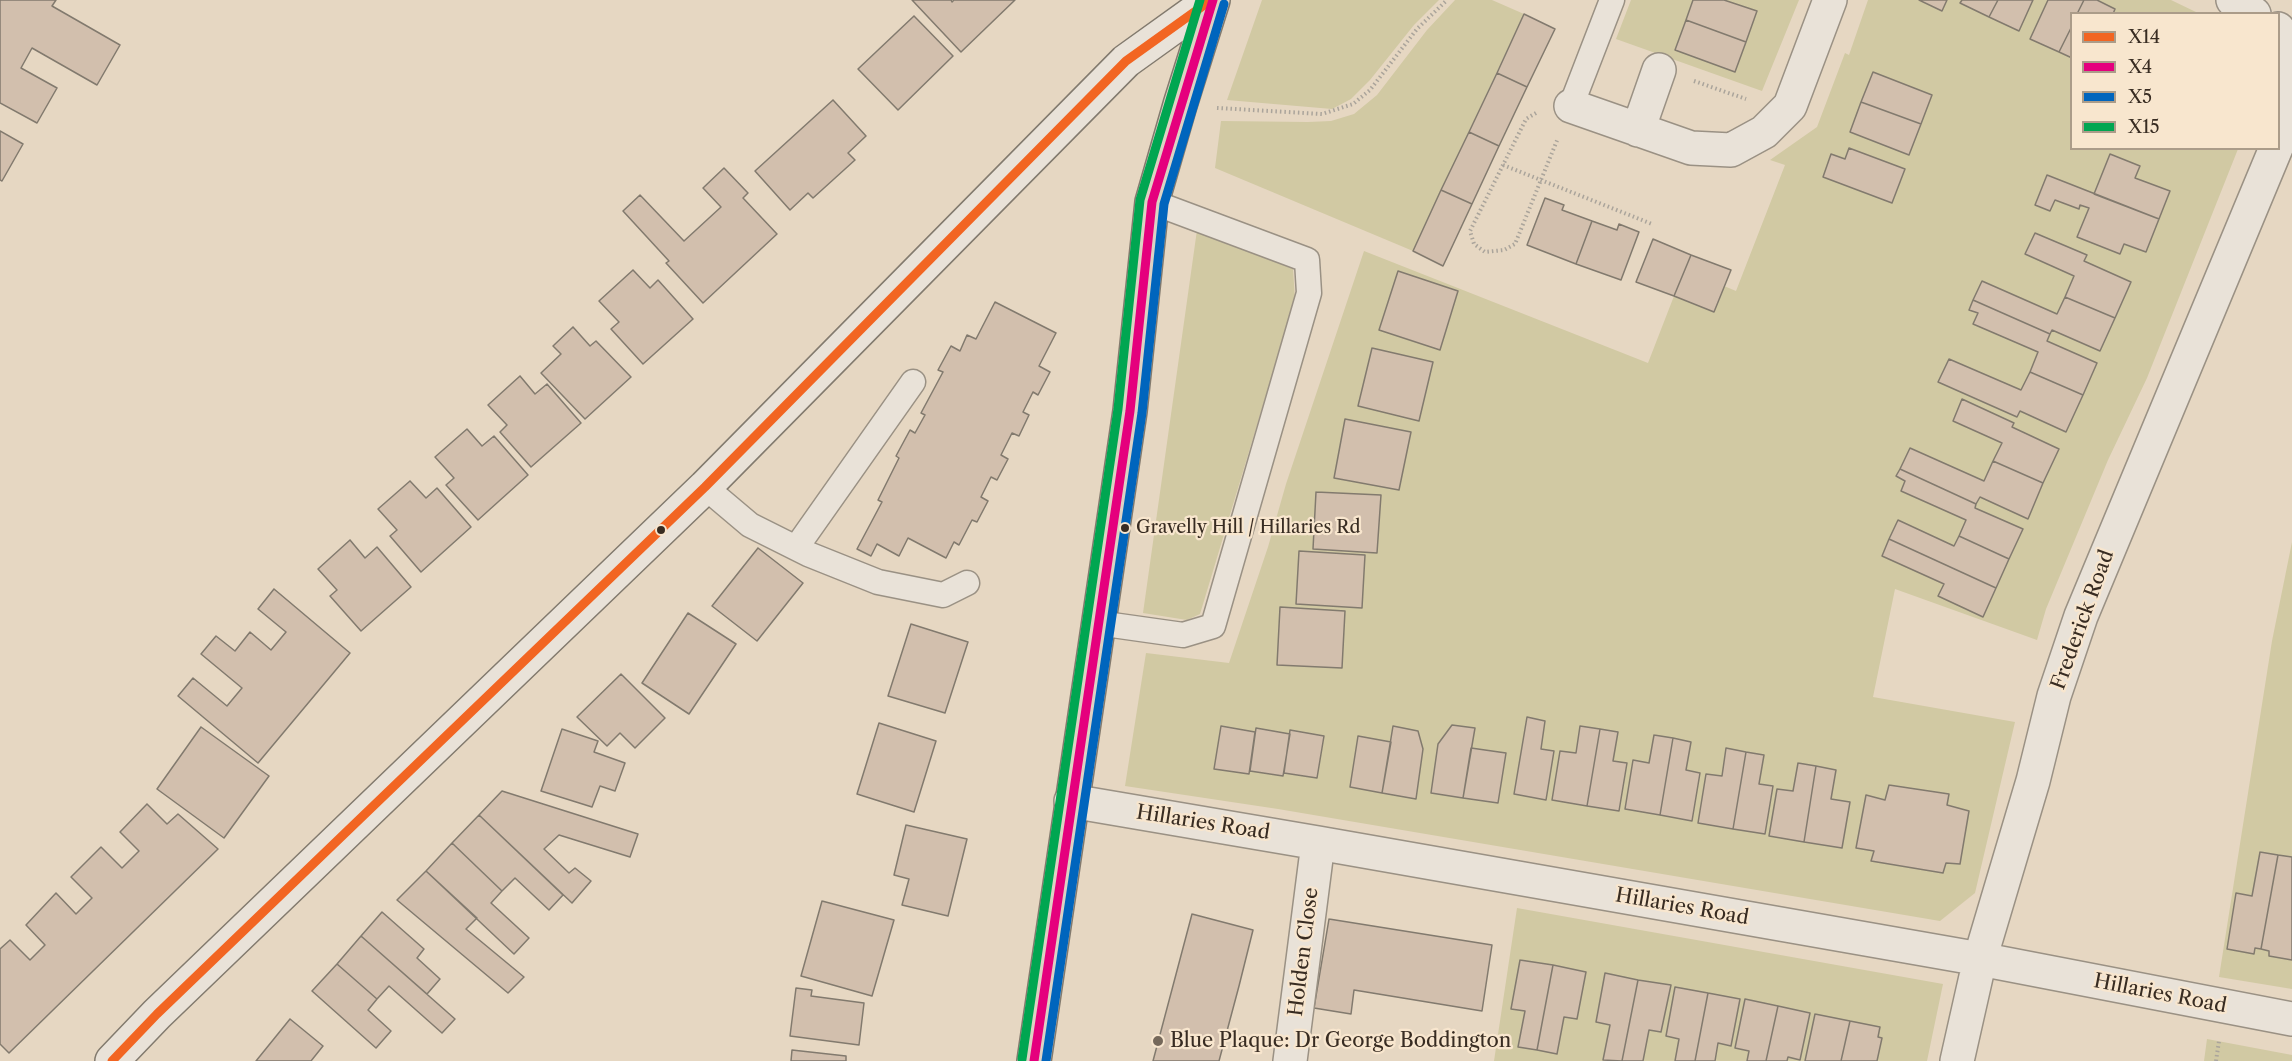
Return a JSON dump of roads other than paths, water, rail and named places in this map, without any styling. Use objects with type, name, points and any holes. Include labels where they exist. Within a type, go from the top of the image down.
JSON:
[{"type":"main road","points":[[1034,1061],[1130,411],[1152,202],[1212,0]]},
{"type":"street","points":[[112,1061],[705,487],[1126,62],[1212,0]]},
{"type":"street","points":[[1556,108],[1691,147],[1731,150],[1764,132],[1790,106],[1830,0]]},
{"type":"street","points":[[2233,0],[2251,12]]},
{"type":"street","points":[[2280,34],[2291,59],[2292,78]]},
{"type":"street","points":[[1638,130],[1659,70]]},
{"type":"street","points":[[2280,140],[2288,123],[2292,97]]},
{"type":"street","name":"Frederick Road","points":[[1957,1061],[1980,959],[2033,781],[2054,696],[2081,616],[2275,150]]},
{"type":"street","name":"Hillaries Road","points":[[1071,801],[1980,959],[2292,1020]]},
{"type":"street","name":"Holden Close","points":[[1290,1061],[1318,843]]},
{"type":"lane","points":[[1556,108],[1612,0]]},
{"type":"lane","points":[[1098,622],[1183,635],[1213,626],[1310,293],[1307,260],[1152,202]]},
{"type":"lane","points":[[796,548],[913,382]]},
{"type":"lane","points":[[705,487],[750,525],[796,548],[878,582],[943,595],[967,583]]},
{"type":"place","name":"Gravelly Hill / Hillaries Rd","points":[[1125,528]]},
{"type":"place","name":"Blue Plaque: Dr George Boddington","points":[[1158,1041]]}]
